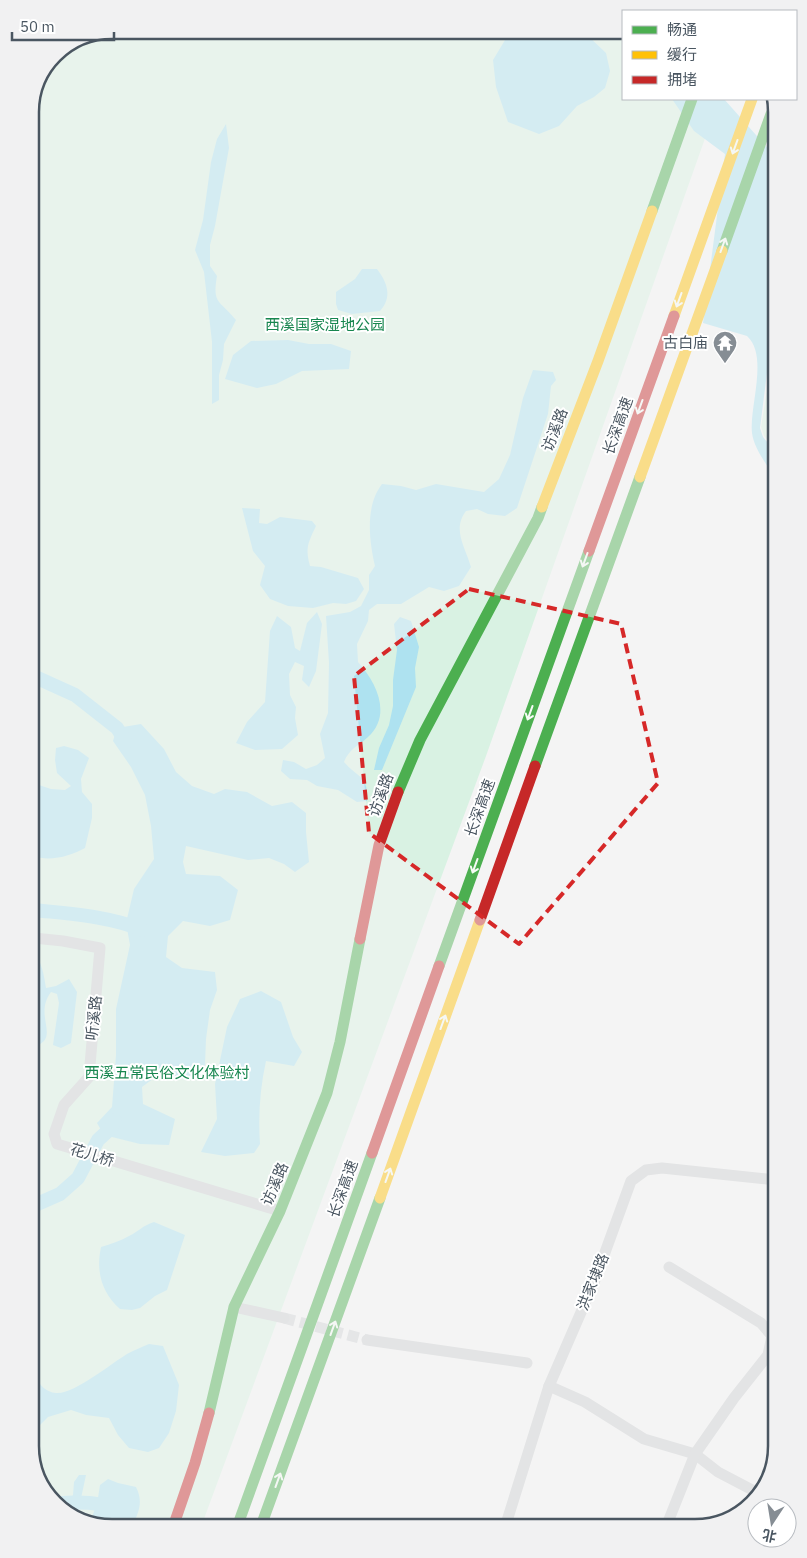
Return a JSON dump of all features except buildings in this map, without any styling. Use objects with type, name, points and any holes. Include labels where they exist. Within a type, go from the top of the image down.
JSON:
[{"type":"main road","name":"访溪路","points":[[176,1519],[211,1404],[234,1308],[280,1211],[327,1092],[340,1042],[379,846],[390,811],[420,740],[538,518],[598,361],[692,100]]},
{"type":"main road","name":"长深高速","points":[[240,1519],[752,100]]},
{"type":"main road","points":[[264,1519],[768,123]]},
{"type":"street","name":"听溪路","points":[[39,939],[100,948],[89,1077],[64,1105],[54,1134],[57,1144]]},
{"type":"street","name":"花儿桥","points":[[57,1144],[280,1211]]},
{"type":"street","name":"洪家埭路","points":[[508,1519],[549,1386],[595,1280],[631,1181],[646,1170],[662,1168],[768,1179]]},
{"type":"street","points":[[669,1266],[761,1323],[768,1331]]},
{"type":"street","points":[[234,1308],[284,1318]]},
{"type":"street","points":[[367,1340],[527,1363]]},
{"type":"street","points":[[669,1519],[695,1454],[734,1398],[768,1355]]},
{"type":"street","points":[[549,1386],[585,1402],[644,1439],[695,1454],[718,1472],[753,1490]]},
{"type":"highlighted area","points":[[469,589],[621,624],[658,783],[519,944],[369,833],[354,676]]},
{"type":"green space","name":"西溪国家湿地公园","points":[[112,39],[622,39],[622,100],[719,100],[486,756],[204,1519],[107,1519],[79,1512],[60,1498],[49,1483],[40,1461],[39,1446],[39,107],[44,84],[51,71],[71,51],[97,40]]},
{"type":"green space","points":[[768,383],[768,440],[761,427]]},
{"type":"water","points":[[506,39],[591,39],[606,53],[610,71],[605,88],[594,97],[577,106],[559,126],[539,134],[508,122],[496,87],[493,60]]},
{"type":"water","points":[[673,100],[725,100],[768,149],[768,370],[760,428],[763,437],[768,443],[768,468],[757,449],[752,433],[757,382],[757,356],[753,345],[747,336],[703,323],[725,154],[694,131]]},
{"type":"water","points":[[226,124],[229,148],[210,245],[210,266],[217,276],[217,297],[236,320],[224,344],[223,360],[219,375],[219,400],[212,404],[212,342],[204,272],[195,250],[203,220],[211,162],[217,139]]},
{"type":"water","points":[[362,269],[377,269],[381,274],[387,290],[384,306],[380,311],[352,314],[338,310],[336,292],[355,279]]},
{"type":"water","points":[[288,340],[309,344],[331,344],[351,351],[349,369],[302,371],[276,384],[257,388],[225,379],[233,355],[251,341]]},
{"type":"water","points":[[533,370],[553,372],[556,380],[551,386],[548,414],[517,508],[505,516],[488,514],[477,509],[466,511],[460,525],[460,532],[471,567],[459,586],[444,591],[429,587],[401,604],[377,604],[369,610],[368,621],[357,644],[358,662],[376,689],[380,709],[379,719],[368,737],[351,751],[344,762],[362,778],[366,787],[367,801],[357,802],[338,790],[317,786],[307,780],[290,779],[281,771],[283,760],[294,762],[306,769],[317,765],[325,758],[320,734],[328,713],[329,663],[326,616],[350,612],[361,606],[369,590],[369,575],[375,566],[370,534],[371,513],[373,502],[382,484],[416,490],[436,484],[484,492],[499,479],[510,455],[523,398]]},
{"type":"water","points":[[242,508],[260,509],[259,523],[267,524],[280,517],[312,521],[316,526],[308,546],[310,566],[321,567],[358,578],[364,589],[356,601],[346,604],[333,603],[313,608],[288,606],[270,599],[260,585],[265,566],[253,551]]},
{"type":"water","points":[[317,612],[322,624],[316,671],[309,687],[302,680],[304,666],[295,662],[289,674],[290,695],[296,707],[295,718],[298,735],[282,749],[255,750],[236,743],[247,722],[265,702],[270,631],[277,616],[291,627],[295,648],[300,651],[307,623]]},
{"type":"water","points":[[400,617],[411,621],[419,647],[415,668],[416,687],[382,770],[374,770],[379,748],[389,725],[393,706],[393,680],[397,650],[394,624]]},
{"type":"water","points":[[141,724],[164,749],[176,772],[192,786],[214,794],[225,789],[247,792],[272,806],[292,802],[306,813],[309,862],[295,872],[284,864],[269,858],[248,860],[186,846],[183,862],[186,874],[220,876],[238,890],[230,920],[210,926],[183,921],[168,936],[166,957],[182,968],[215,972],[217,990],[210,1010],[205,1065],[185,1079],[158,1075],[142,1087],[143,1104],[175,1119],[169,1145],[140,1144],[104,1135],[97,1123],[112,1107],[116,1055],[116,1009],[130,945],[126,923],[134,889],[154,859],[151,826],[145,795],[131,767],[113,741],[117,728]]},
{"type":"water","points":[[64,746],[78,750],[89,758],[81,779],[82,792],[92,804],[92,818],[85,848],[60,857],[40,858],[39,785],[51,789],[65,790],[71,786],[57,773],[56,748]]},
{"type":"water","points":[[39,960],[46,988],[56,986],[69,979],[77,992],[71,1043],[61,1048],[53,1045],[59,1003],[57,994],[51,992],[45,1007],[47,1032],[44,1041],[39,1044]]},
{"type":"water","points":[[261,991],[281,1002],[293,1037],[302,1052],[294,1066],[266,1061],[260,1102],[260,1144],[254,1153],[225,1156],[201,1152],[217,1119],[215,1084],[227,1027],[240,999]]},
{"type":"water","points":[[154,1222],[185,1235],[167,1290],[155,1296],[140,1308],[132,1310],[120,1309],[108,1296],[101,1281],[99,1264],[101,1247],[112,1244]]},
{"type":"water","points":[[149,1344],[163,1346],[179,1385],[176,1411],[169,1433],[159,1448],[148,1452],[129,1448],[118,1435],[109,1418],[86,1415],[71,1410],[48,1417],[39,1426],[39,1382],[46,1390],[56,1393],[63,1392],[82,1384],[127,1354]]},
{"type":"water","points":[[79,1475],[86,1475],[78,1511],[68,1505],[73,1495],[74,1482]]},
{"type":"water","points":[[108,1479],[136,1487],[140,1503],[135,1519],[107,1519],[92,1516],[97,1504],[100,1485]]},
{"type":"waterway","points":[[39,679],[75,695],[117,728],[126,742]]},
{"type":"waterway","points":[[39,910],[103,919],[143,930]]},
{"type":"waterway","points":[[39,1203],[60,1194],[78,1178],[98,1140],[111,1128],[115,1120]]},
{"type":"waterway","points":[[65,1503],[97,1504]]},
{"type":"tunnel","points":[[284,1318],[367,1340]]},
{"type":"traffic: fast","points":[[652,211],[692,100]]},
{"type":"traffic: fast","points":[[722,251],[768,122]]},
{"type":"traffic: fast","points":[[535,766],[640,477]]},
{"type":"traffic: fast","points":[[398,792],[420,740],[538,518],[542,507]]},
{"type":"traffic: fast","points":[[439,966],[589,551]]},
{"type":"traffic: fast","points":[[209,1413],[234,1307],[280,1211],[327,1093],[340,1042],[360,939]]},
{"type":"traffic: fast","points":[[240,1519],[372,1153]]},
{"type":"traffic: fast","points":[[264,1519],[380,1198]]},
{"type":"traffic: slow","points":[[674,316],[752,100]]},
{"type":"traffic: slow","points":[[542,507],[598,361],[652,211]]},
{"type":"traffic: slow","points":[[640,477],[722,251]]},
{"type":"traffic: slow","points":[[380,1198],[480,920]]},
{"type":"traffic: jam","points":[[589,551],[674,316]]},
{"type":"traffic: jam","points":[[480,920],[535,766]]},
{"type":"traffic: jam","points":[[360,939],[379,845],[398,792]]},
{"type":"traffic: jam","points":[[372,1153],[439,966]]},
{"type":"traffic: jam","points":[[176,1519],[195,1463],[209,1413]]},
{"type":"place","name":"古白庙","points":[[725,364]]},
{"type":"park label","name":"西溪五常民俗文化体验村","points":[[167,1073]]}]
